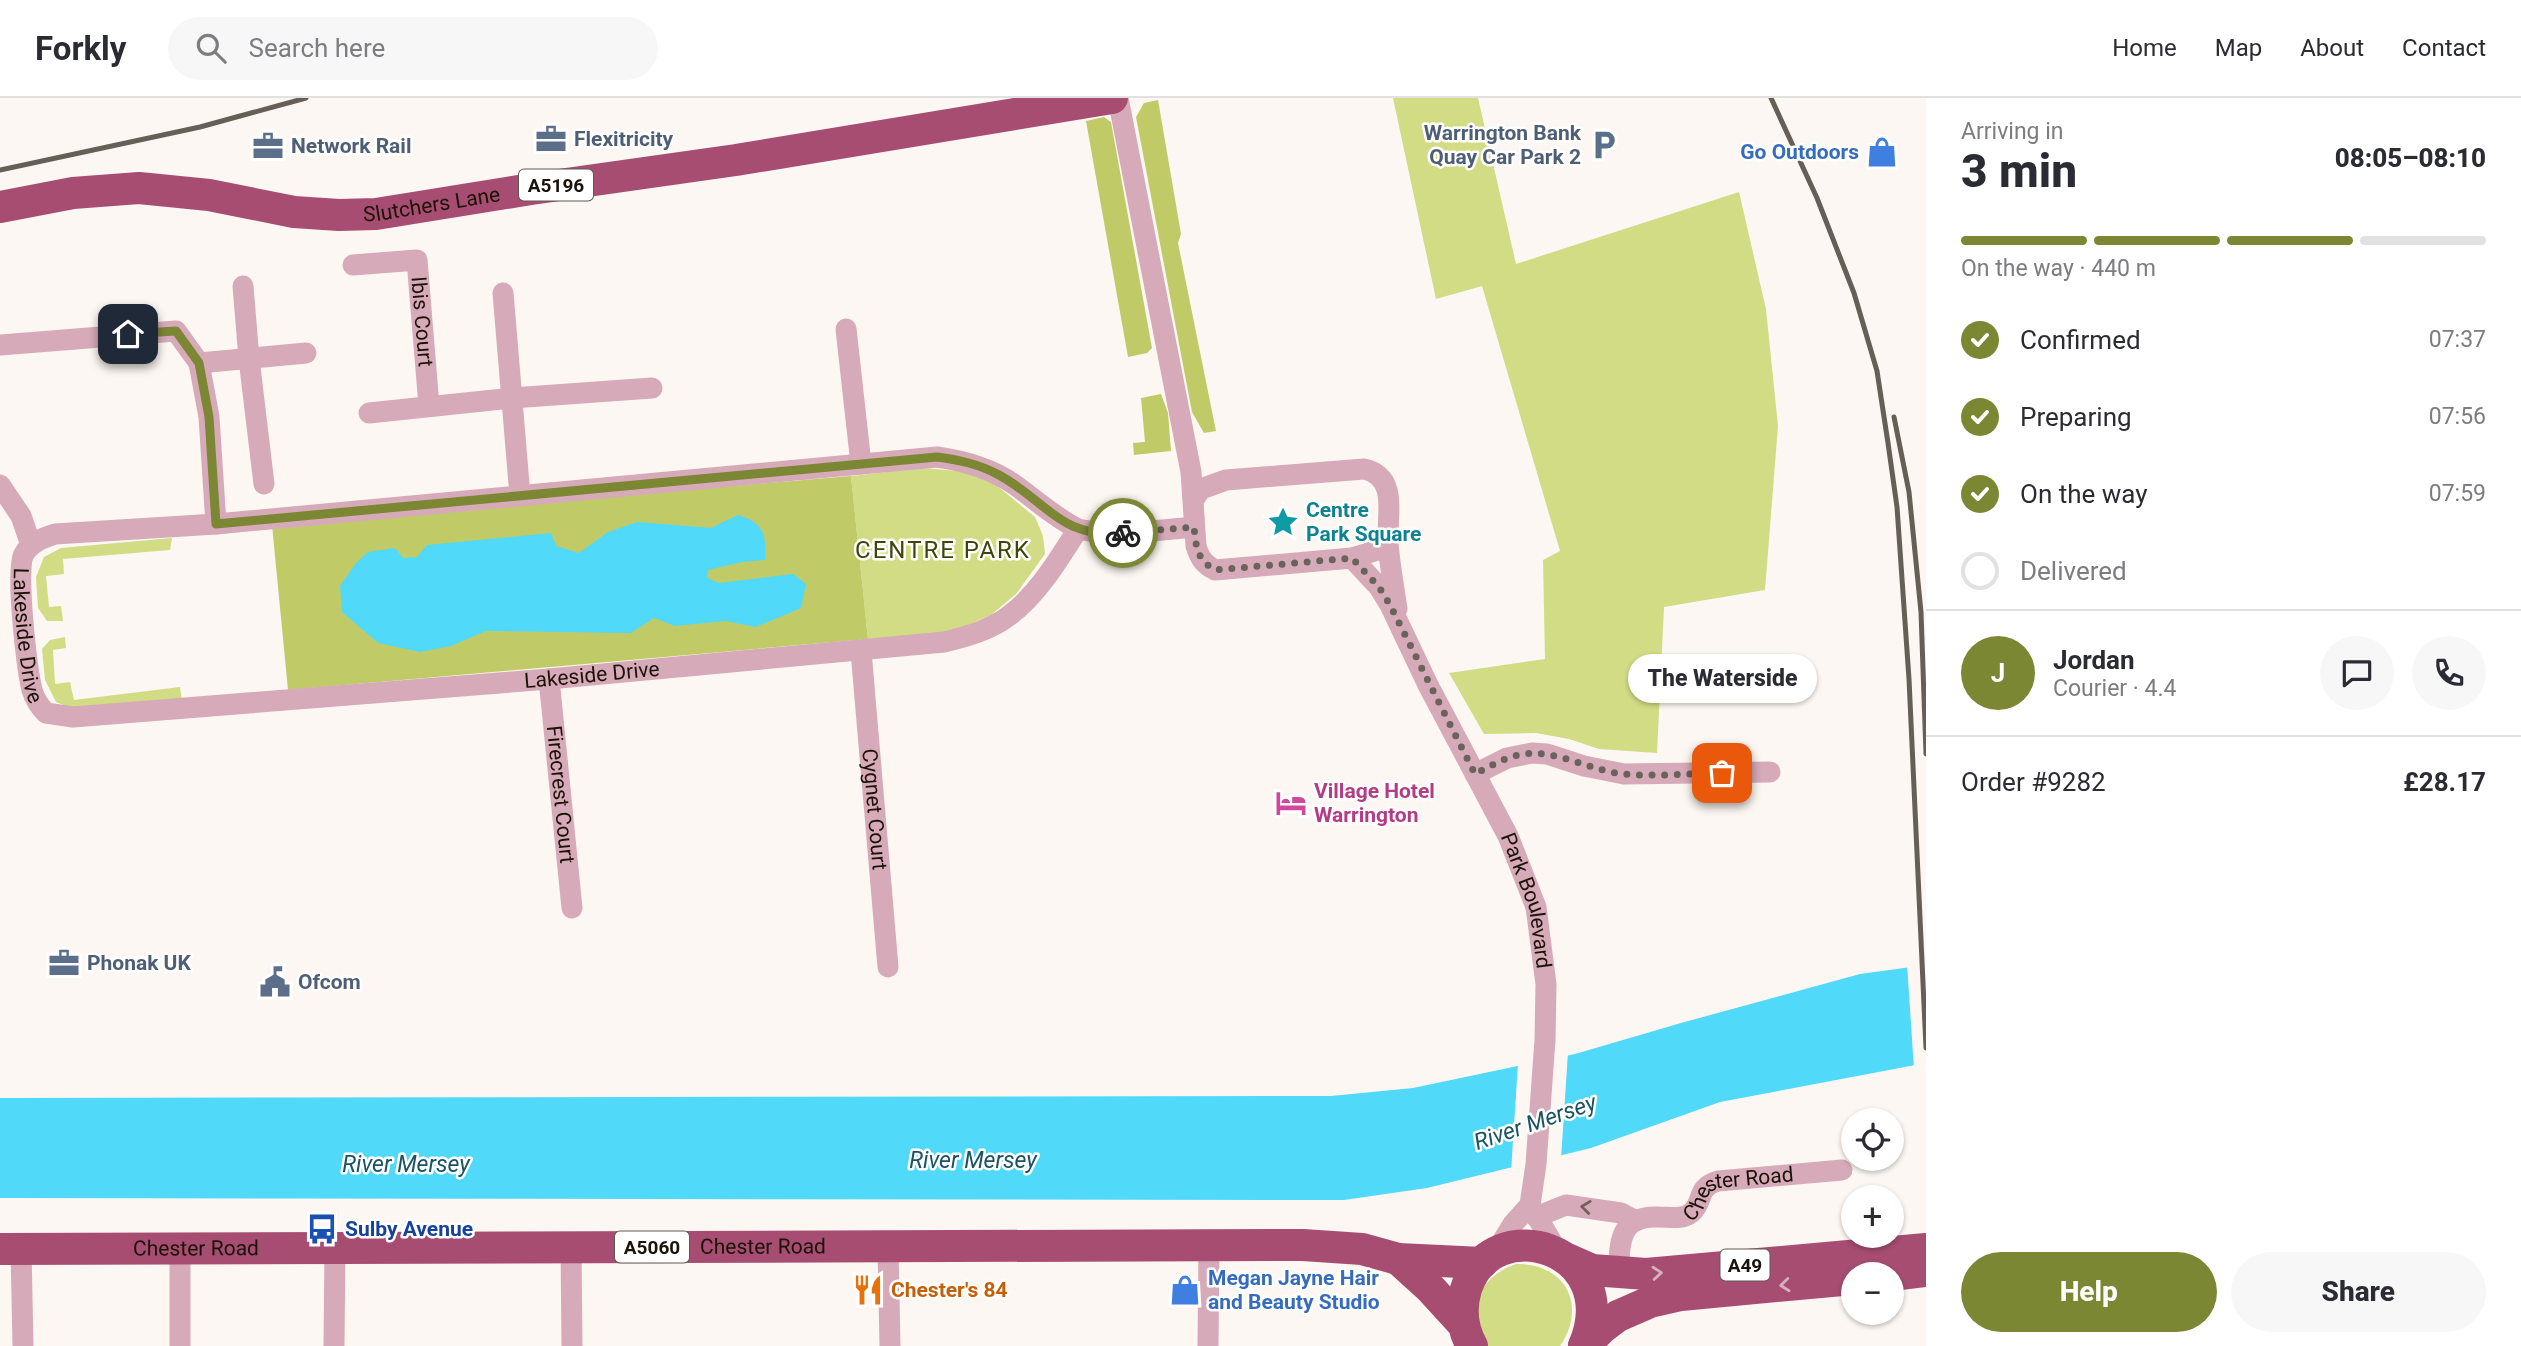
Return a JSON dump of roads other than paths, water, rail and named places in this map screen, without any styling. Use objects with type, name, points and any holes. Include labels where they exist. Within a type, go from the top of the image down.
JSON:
[{"type":"highway","name":"Slutchers Lane","points":[[0,207],[73,193],[139,188],[209,195],[294,212],[329,215],[376,214],[736,160],[1112,98]]},
{"type":"highway","name":"Chester Road","points":[[10,1249],[1337,1246],[1362,1249],[1398,1259],[1488,1259]]},
{"type":"highway","name":"A49","points":[[1488,1259],[1506,1249],[1533,1246],[1592,1270],[1646,1274],[1926,1249]]},
{"type":"highway","name":"A49","points":[[1563,1256],[1581,1273],[1590,1290],[1591,1329],[1584,1346]]},
{"type":"highway","name":"Chester Road","points":[[1398,1259],[1430,1288],[1466,1338]]},
{"type":"highway","points":[[1466,1338],[1462,1302],[1467,1288],[1488,1259]]},
{"type":"highway","points":[[1904,1274],[1926,1272]]},
{"type":"highway","name":"A49","points":[[1584,1346],[1618,1316],[1650,1302],[1681,1295],[1841,1280]]},
{"type":"street","points":[[1118,98],[1182,427],[1194,499],[1194,527],[1199,557],[1205,565],[1215,570],[1352,558],[1378,550],[1388,541],[1390,509],[1386,485],[1375,472],[1342,471],[1226,480],[1201,489],[1194,499]]},
{"type":"street","name":"Ibis Court","points":[[353,265],[417,260],[429,406]]},
{"type":"street","points":[[243,286],[264,484]]},
{"type":"street","points":[[503,293],[520,496]]},
{"type":"street","points":[[846,329],[861,464]]},
{"type":"street","points":[[0,345],[176,331],[199,363],[209,417],[216,524]]},
{"type":"street","points":[[199,363],[306,353]]},
{"type":"street","points":[[369,413],[512,398],[652,388]]},
{"type":"street","points":[[1182,427],[1203,464],[1226,480]]},
{"type":"street","name":"Lakeside Drive","points":[[1078,529],[1034,592],[1010,615],[967,636],[944,642],[549,679],[73,717],[54,716],[39,706],[32,688],[19,566],[23,554],[31,545],[41,538],[55,534],[216,524],[937,457],[964,461],[1000,475],[1046,511],[1078,529],[1111,534],[1194,527]]},
{"type":"street","points":[[0,485],[21,516],[31,545]]},
{"type":"street","name":"Park Boulevard","points":[[1388,541],[1399,625]]},
{"type":"street","name":"Park Boulevard","points":[[1352,558],[1379,587],[1399,625],[1508,836],[1535,907],[1546,984],[1545,1040],[1533,1203]]},
{"type":"street","name":"Cygnet Court","points":[[862,651],[888,967]]},
{"type":"street","name":"Firecrest Court","points":[[549,679],[572,908]]},
{"type":"street","points":[[1475,774],[1507,758],[1532,753],[1546,754],[1584,766],[1625,774],[1770,772]]},
{"type":"street","name":"Chester Road","points":[[1533,1203],[1621,1213],[1636,1221],[1647,1217],[1674,1218],[1693,1212],[1704,1188],[1718,1181],[1841,1170]]},
{"type":"street","points":[[1488,1259],[1513,1224],[1533,1203],[1563,1256]]},
{"type":"street","points":[[1619,1273],[1619,1245],[1622,1234],[1636,1221]]},
{"type":"street","points":[[888,1246],[890,1346]]},
{"type":"street","points":[[1208,1346],[1209,1246]]},
{"type":"street","points":[[571,1247],[572,1346]]},
{"type":"street","points":[[334,1346],[335,1248]]},
{"type":"street","points":[[10,1249],[23,1346]]},
{"type":"street","points":[[180,1249],[180,1346]]},
{"type":"water","points":[[738,515],[753,521],[762,531],[765,560],[708,570],[707,578],[719,583],[793,574],[806,584],[801,608],[756,627],[725,621],[675,626],[654,618],[631,633],[486,631],[451,646],[420,652],[378,643],[342,612],[340,586],[356,563],[368,552],[395,548],[403,558],[417,557],[427,545],[551,533],[556,546],[579,553],[608,532],[637,522],[711,528]]},
{"type":"water","name":"River Mersey","points":[[1926,965],[1926,1063],[1720,1102],[1591,1148],[1427,1188],[1344,1200],[0,1198],[0,1098],[1331,1096],[1413,1088],[1575,1054],[1860,974]]},
{"type":"railway","points":[[0,170],[200,127],[306,98]]},
{"type":"railway","points":[[1771,98],[1817,198],[1854,293],[1877,371],[1897,507],[1909,679],[1926,1048]]},
{"type":"railway","points":[[1894,417],[1909,492],[1921,612],[1926,754]]},
{"type":"place","name":"Flexitricity","points":[[551,139]]},
{"type":"place","name":"Warrington Bank Quay Car Park 2","points":[[1604,145]]},
{"type":"place","name":"Network Rail","points":[[268,146]]},
{"type":"place","name":"Go Outdoors","points":[[1882,152]]},
{"type":"place","name":"Centre Park Square","points":[[1283,522]]},
{"type":"place","name":"The Waterside","points":[[1722,773]]},
{"type":"place","name":"Village Hotel Warrington","points":[[1291,803]]},
{"type":"place","name":"Phonak UK","points":[[64,963]]},
{"type":"place","name":"Ofcom","points":[[275,982]]},
{"type":"place","name":"Sulby Avenue","points":[[322,1229]]},
{"type":"place","name":"Chester's 84","points":[[868,1290]]},
{"type":"place","name":"Megan Jayne Hair and Beauty Studio","points":[[1185,1290]]},
{"type":"district","name":"CENTRE PARK","points":[[943,550]]}]
